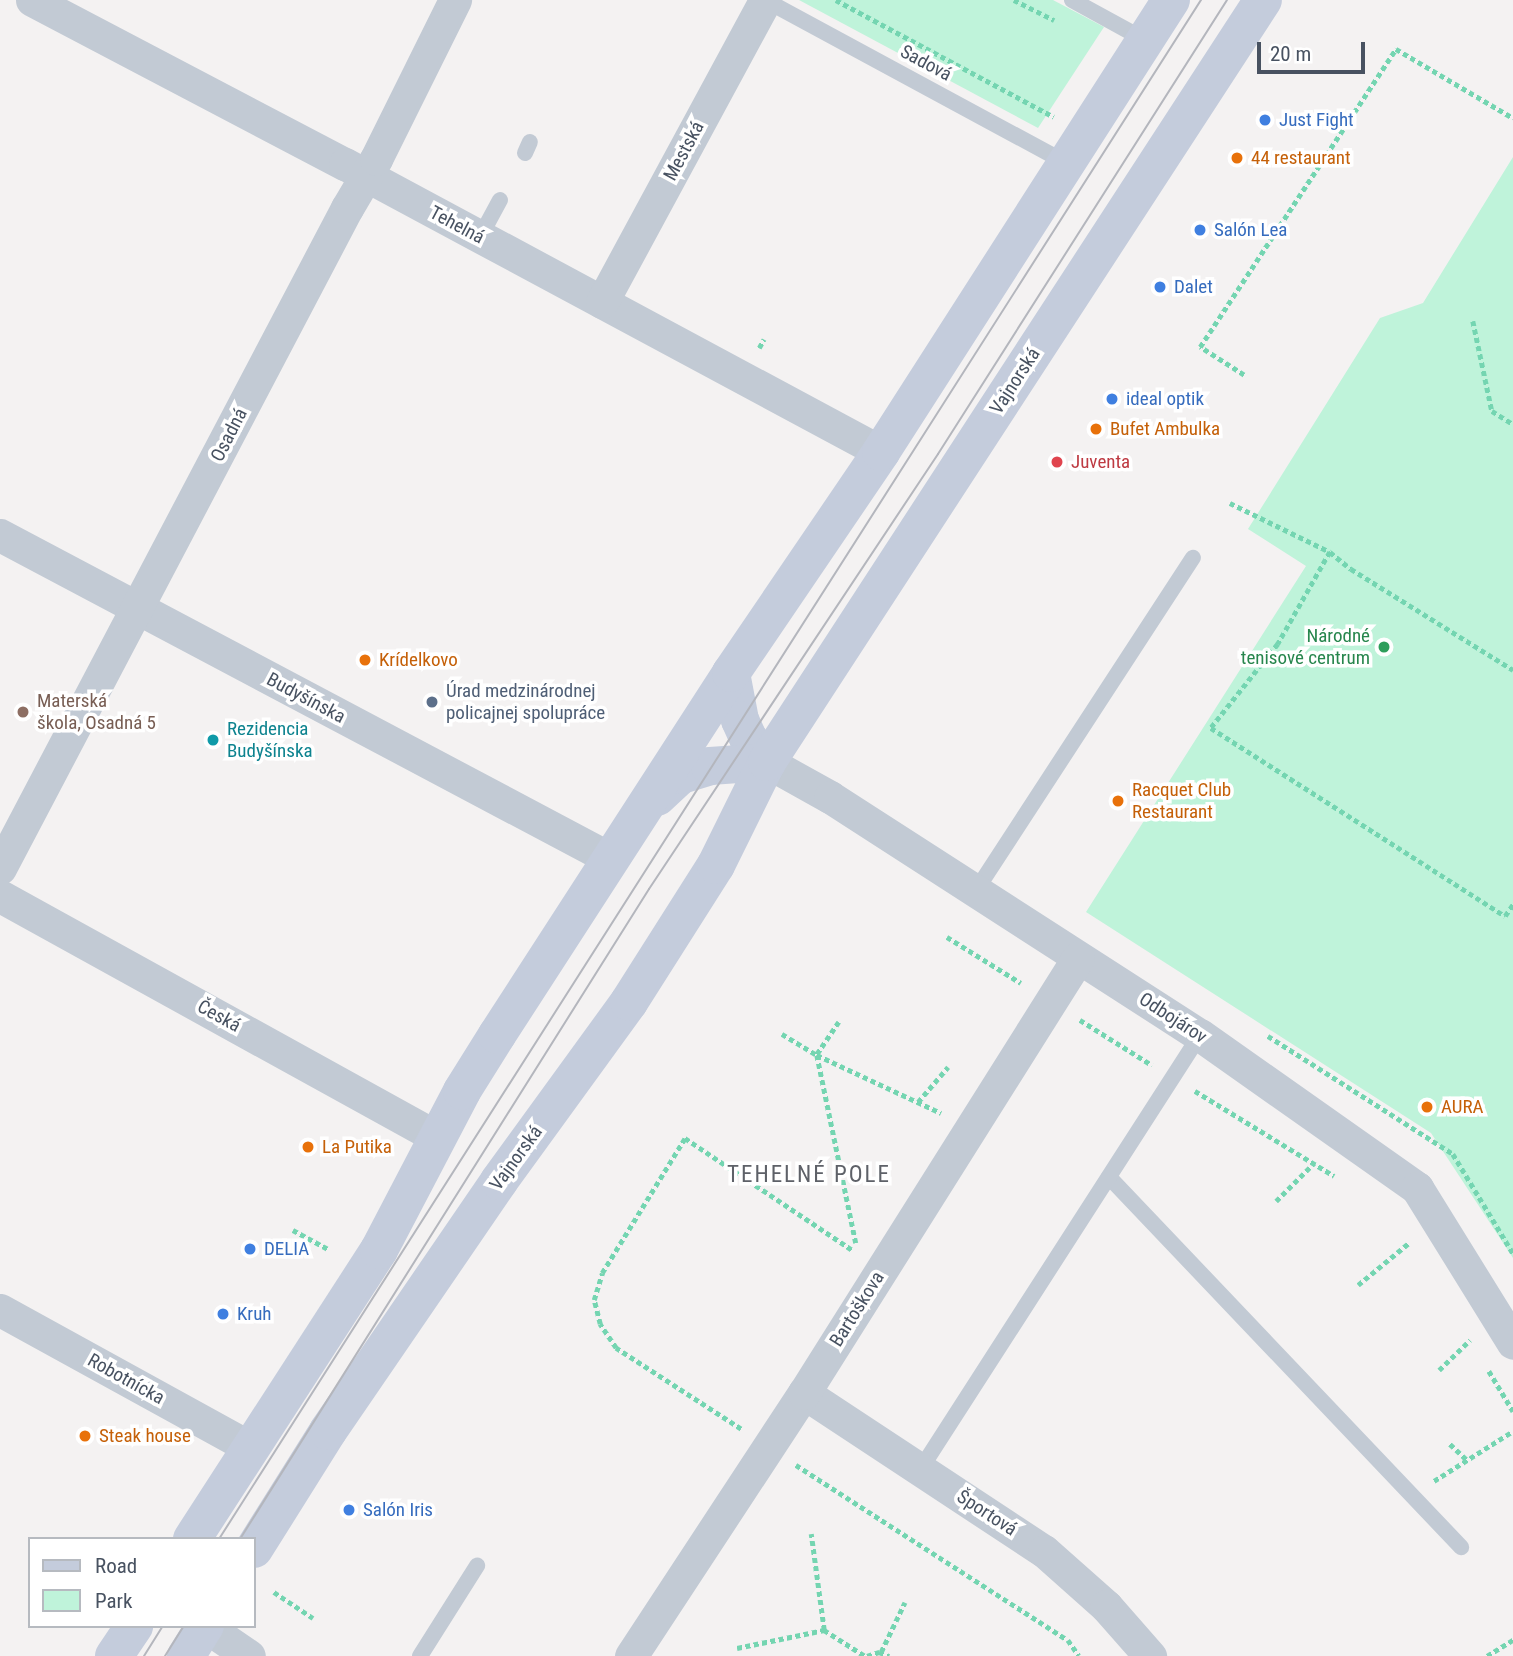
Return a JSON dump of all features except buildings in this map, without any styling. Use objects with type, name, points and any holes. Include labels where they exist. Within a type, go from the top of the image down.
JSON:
[{"type":"main road","points":[[193,1537],[379,1250],[437,1137],[483,1057],[731,673],[881,452],[1171,0]]},
{"type":"main road","name":"Vajnorská","points":[[256,1546],[328,1431],[499,1181],[629,1002],[716,865],[767,762],[1263,0]]},
{"type":"main road","points":[[731,673],[740,720],[748,738],[767,762]]},
{"type":"main road","points":[[639,815],[681,775],[710,766],[767,762]]},
{"type":"main road","points":[[114,1656],[133,1628]]},
{"type":"main road","points":[[186,1656],[204,1628]]},
{"type":"street","name":"Tehelná","points":[[32,0],[881,452]]},
{"type":"street","name":"Osadná","points":[[0,868],[455,0]]},
{"type":"street","name":"Mestská","points":[[602,302],[765,0]]},
{"type":"street","name":"Budyšínska","points":[[0,536],[611,859]]},
{"type":"street","name":"Odbojárov","points":[[767,762],[830,796],[1200,1035],[1417,1188],[1513,1343]]},
{"type":"street","name":"Česká","points":[[0,896],[437,1137]]},
{"type":"street","name":"Bartoškova","points":[[631,1656],[804,1393],[1078,958]]},
{"type":"street","name":"Robotnícka","points":[[0,1310],[251,1448]]},
{"type":"street","name":"Športová","points":[[804,1393],[1011,1528],[1074,1575],[1150,1656]]},
{"type":"street","points":[[208,1628],[249,1656]]},
{"type":"lane","name":"Sadová","points":[[765,0],[1067,163]]},
{"type":"lane","points":[[1072,0],[1145,40]]},
{"type":"lane","points":[[480,237],[500,200]]},
{"type":"lane","points":[[975,892],[1194,558]]},
{"type":"lane","points":[[920,1470],[1200,1035]]},
{"type":"lane","points":[[1109,1177],[1461,1548]]},
{"type":"lane","points":[[420,1656],[477,1566]]},
{"type":"path","points":[[836,0],[1058,119]]},
{"type":"path","points":[[1244,375],[1200,347],[1396,49],[1513,118]]},
{"type":"path","points":[[1472,321],[1492,411],[1513,424]]},
{"type":"path","points":[[1230,503],[1330,552],[1351,569],[1513,670]]},
{"type":"path","points":[[1330,552],[1278,644],[1211,728],[1505,916],[1513,904]]},
{"type":"path","points":[[745,1432],[616,1348],[600,1324],[594,1300],[602,1273],[685,1138],[859,1254],[817,1055],[839,1022]]},
{"type":"path","points":[[782,1034],[817,1055],[948,1116]]},
{"type":"path","points":[[918,1102],[948,1067]]},
{"type":"path","points":[[1276,1201],[1314,1163]]},
{"type":"path","points":[[293,1230],[330,1250]]},
{"type":"path","points":[[1358,1285],[1410,1242]]},
{"type":"path","points":[[1439,1370],[1470,1340]]},
{"type":"path","points":[[1431,1484],[1513,1431]]},
{"type":"path","points":[[1450,1444],[1467,1460]]},
{"type":"path","points":[[789,1461],[1068,1640],[1079,1656]]},
{"type":"path","points":[[811,1534],[824,1630]]},
{"type":"path","points":[[274,1592],[313,1618]]},
{"type":"path","points":[[881,1652],[905,1602]]},
{"type":"path","points":[[737,1648],[824,1630],[866,1656],[881,1652],[889,1656]]},
{"type":"path","points":[[1487,1656],[1513,1640]]},
{"type":"green space","points":[[799,0],[1053,0],[1104,27],[1038,128]]},
{"type":"green space","name":"Národné tenisové centrum","points":[[1513,157],[1513,1258],[1431,1133],[1086,912],[1306,566],[1248,529],[1380,318],[1423,303]]},
{"type":"tram line","points":[[220,1537],[1201,0]]},
{"type":"tram line","points":[[241,1537],[649,889],[938,454],[1227,0]]},
{"type":"tram line","points":[[144,1656],[162,1628]]},
{"type":"tram line","points":[[165,1656],[183,1628]]},
{"type":"place","name":"Just Fight","points":[[1265,120]]},
{"type":"place","name":"44 restaurant","points":[[1237,158]]},
{"type":"place","name":"Salón Lea","points":[[1200,230]]},
{"type":"place","name":"Dalet","points":[[1160,287]]},
{"type":"place","name":"ideal optik","points":[[1112,399]]},
{"type":"place","name":"Bufet Ambulka","points":[[1096,429]]},
{"type":"place","name":"Juventa","points":[[1057,462]]},
{"type":"place","name":"Národné tenisové centrum","points":[[1384,647]]},
{"type":"place","name":"Krídelkovo","points":[[365,660]]},
{"type":"place","name":"Úrad medzinárodnej policajnej spolupráce","points":[[432,702]]},
{"type":"place","name":"Materská škola, Osadná 5","points":[[23,712]]},
{"type":"place","name":"Rezidencia Budyšínska","points":[[213,740]]},
{"type":"place","name":"Racquet Club Restaurant","points":[[1118,801]]},
{"type":"place","name":"AURA","points":[[1427,1107]]},
{"type":"place","name":"La Putika","points":[[308,1147]]},
{"type":"place","name":"DELIA","points":[[250,1249]]},
{"type":"place","name":"Kruh","points":[[223,1314]]},
{"type":"place","name":"Steak house","points":[[85,1436]]},
{"type":"place","name":"Salón Iris","points":[[349,1510]]},
{"type":"district","name":"TEHELNÉ POLE","points":[[809,1175]]}]
